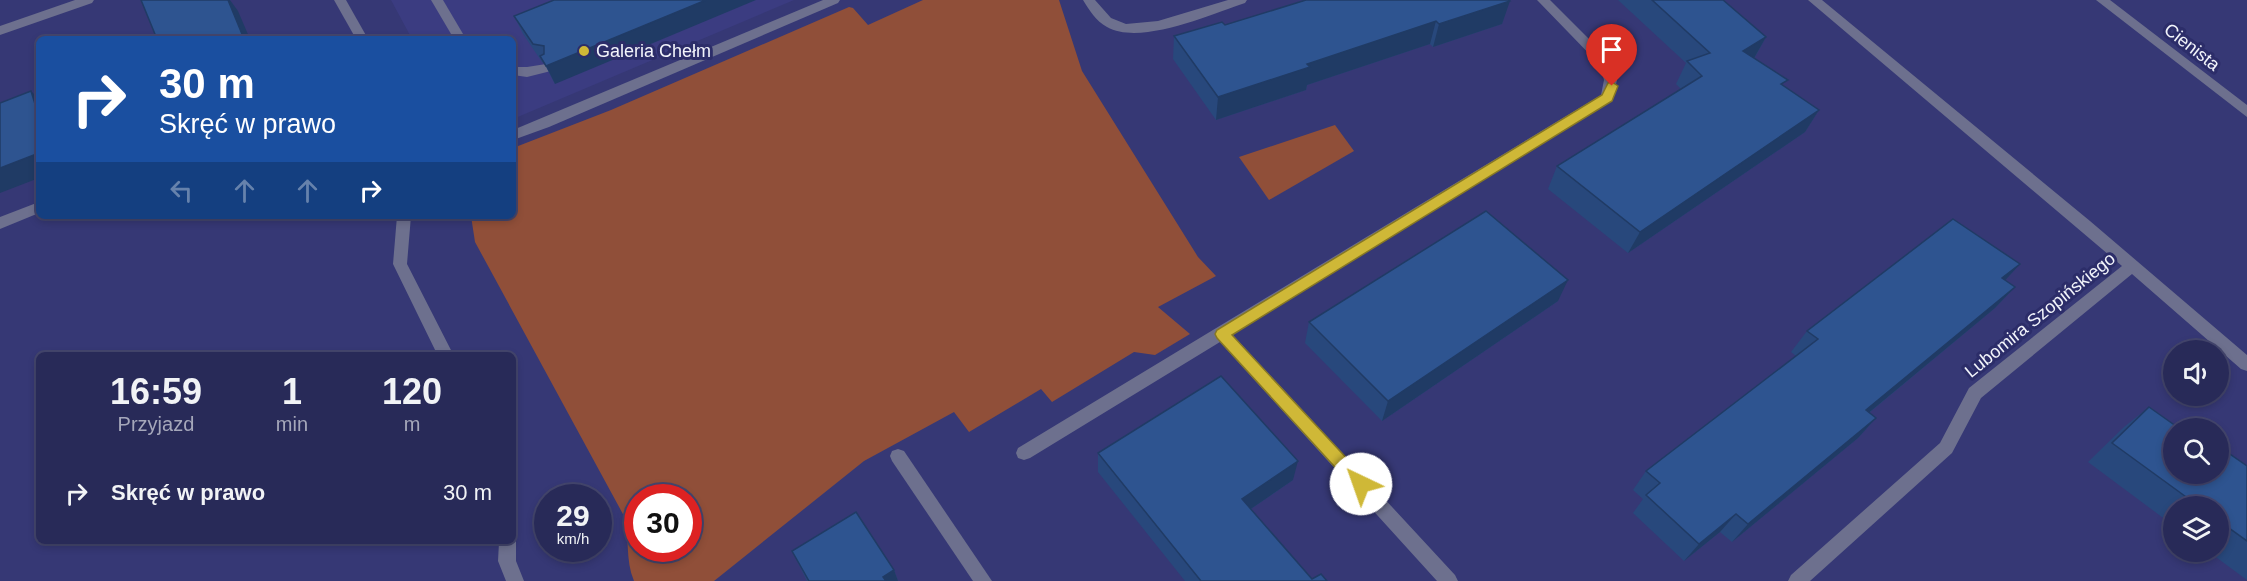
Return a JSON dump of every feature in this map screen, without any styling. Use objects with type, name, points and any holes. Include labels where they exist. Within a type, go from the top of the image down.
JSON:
[{"type":"street","points":[[0,31],[88,0]]},
{"type":"street","points":[[340,0],[360,36]]},
{"type":"street","points":[[438,0],[458,36]]},
{"type":"street","points":[[516,134],[834,0]]},
{"type":"street","points":[[1089,0],[1102,18],[1116,28],[1152,27],[1241,0]]},
{"type":"street","points":[[1024,453],[1607,98],[1612,86],[1611,75],[1605,63],[1543,0]]},
{"type":"street","points":[[1814,0],[2132,266]]},
{"type":"street","name":"Cienista","points":[[2100,0],[2247,112]]},
{"type":"street","points":[[516,71],[527,72],[546,68]]},
{"type":"street","points":[[0,223],[36,208]]},
{"type":"street","points":[[404,219],[400,264],[444,352]]},
{"type":"street","name":"Lubomira Szopińskiego","points":[[1797,581],[1946,448],[1975,393],[2132,266],[2247,364]]},
{"type":"street","points":[[1222,334],[1449,581]]},
{"type":"street","points":[[898,456],[983,581]]},
{"type":"street","points":[[507,544],[507,561],[515,581]]},
{"type":"shaded area","points":[[391,0],[794,0],[516,118],[516,36],[410,36]]},
{"type":"shaded area","points":[[923,0],[1059,0],[1082,71],[1198,257],[1216,276],[1158,307],[1190,334],[1155,355],[1134,352],[1052,402],[1041,389],[969,432],[954,412],[864,461],[714,581],[634,581],[629,562],[702,562],[702,484],[624,484],[624,516],[612,494],[612,484],[607,484],[475,242],[471,219],[516,219],[516,147],[611,110],[849,7],[853,8],[868,25]]},
{"type":"shaded area","points":[[1335,125],[1354,151],[1269,200],[1239,157]]},
{"type":"building","points":[[141,0],[228,0],[243,36],[156,36]]},
{"type":"building","points":[[554,0],[706,0],[546,66],[540,56],[544,54],[544,46],[533,44],[514,16]]},
{"type":"building","points":[[1306,0],[1510,1],[1439,24],[1436,21],[1307,64],[1310,67],[1218,97],[1174,36],[1222,22],[1225,25]]},
{"type":"building","points":[[1652,0],[1723,0],[1766,37],[1743,51],[1788,80],[1781,84],[1819,110],[1640,232],[1557,166],[1702,76],[1687,61],[1710,53]]},
{"type":"building","points":[[31,91],[36,107],[36,154],[0,168],[0,103]]},
{"type":"building","points":[[1486,211],[1568,280],[1388,401],[1309,322]]},
{"type":"building","points":[[1953,219],[2020,264],[2002,278],[2015,287],[1866,410],[1876,418],[1748,524],[1736,514],[1699,544],[1646,495],[1660,483],[1646,471],[1818,339],[1807,331]]},
{"type":"building","points":[[1221,376],[1298,461],[1242,499],[1312,579],[1321,574],[1327,581],[1201,581],[1098,453]]},
{"type":"building","points":[[2149,407],[2164,418],[2163,480],[2112,443]]},
{"type":"building","points":[[2229,454],[2247,466],[2247,541],[2229,528],[2229,496],[2185,496],[2168,484],[2229,484]]},
{"type":"building","points":[[856,512],[894,570],[883,577],[886,581],[809,581],[792,551]]},
{"type":"place","name":"Galeria Chełm","points":[[584,51]]},
{"type":"route","points":[[1361,484],[1222,334],[1607,98],[1612,86]]}]
